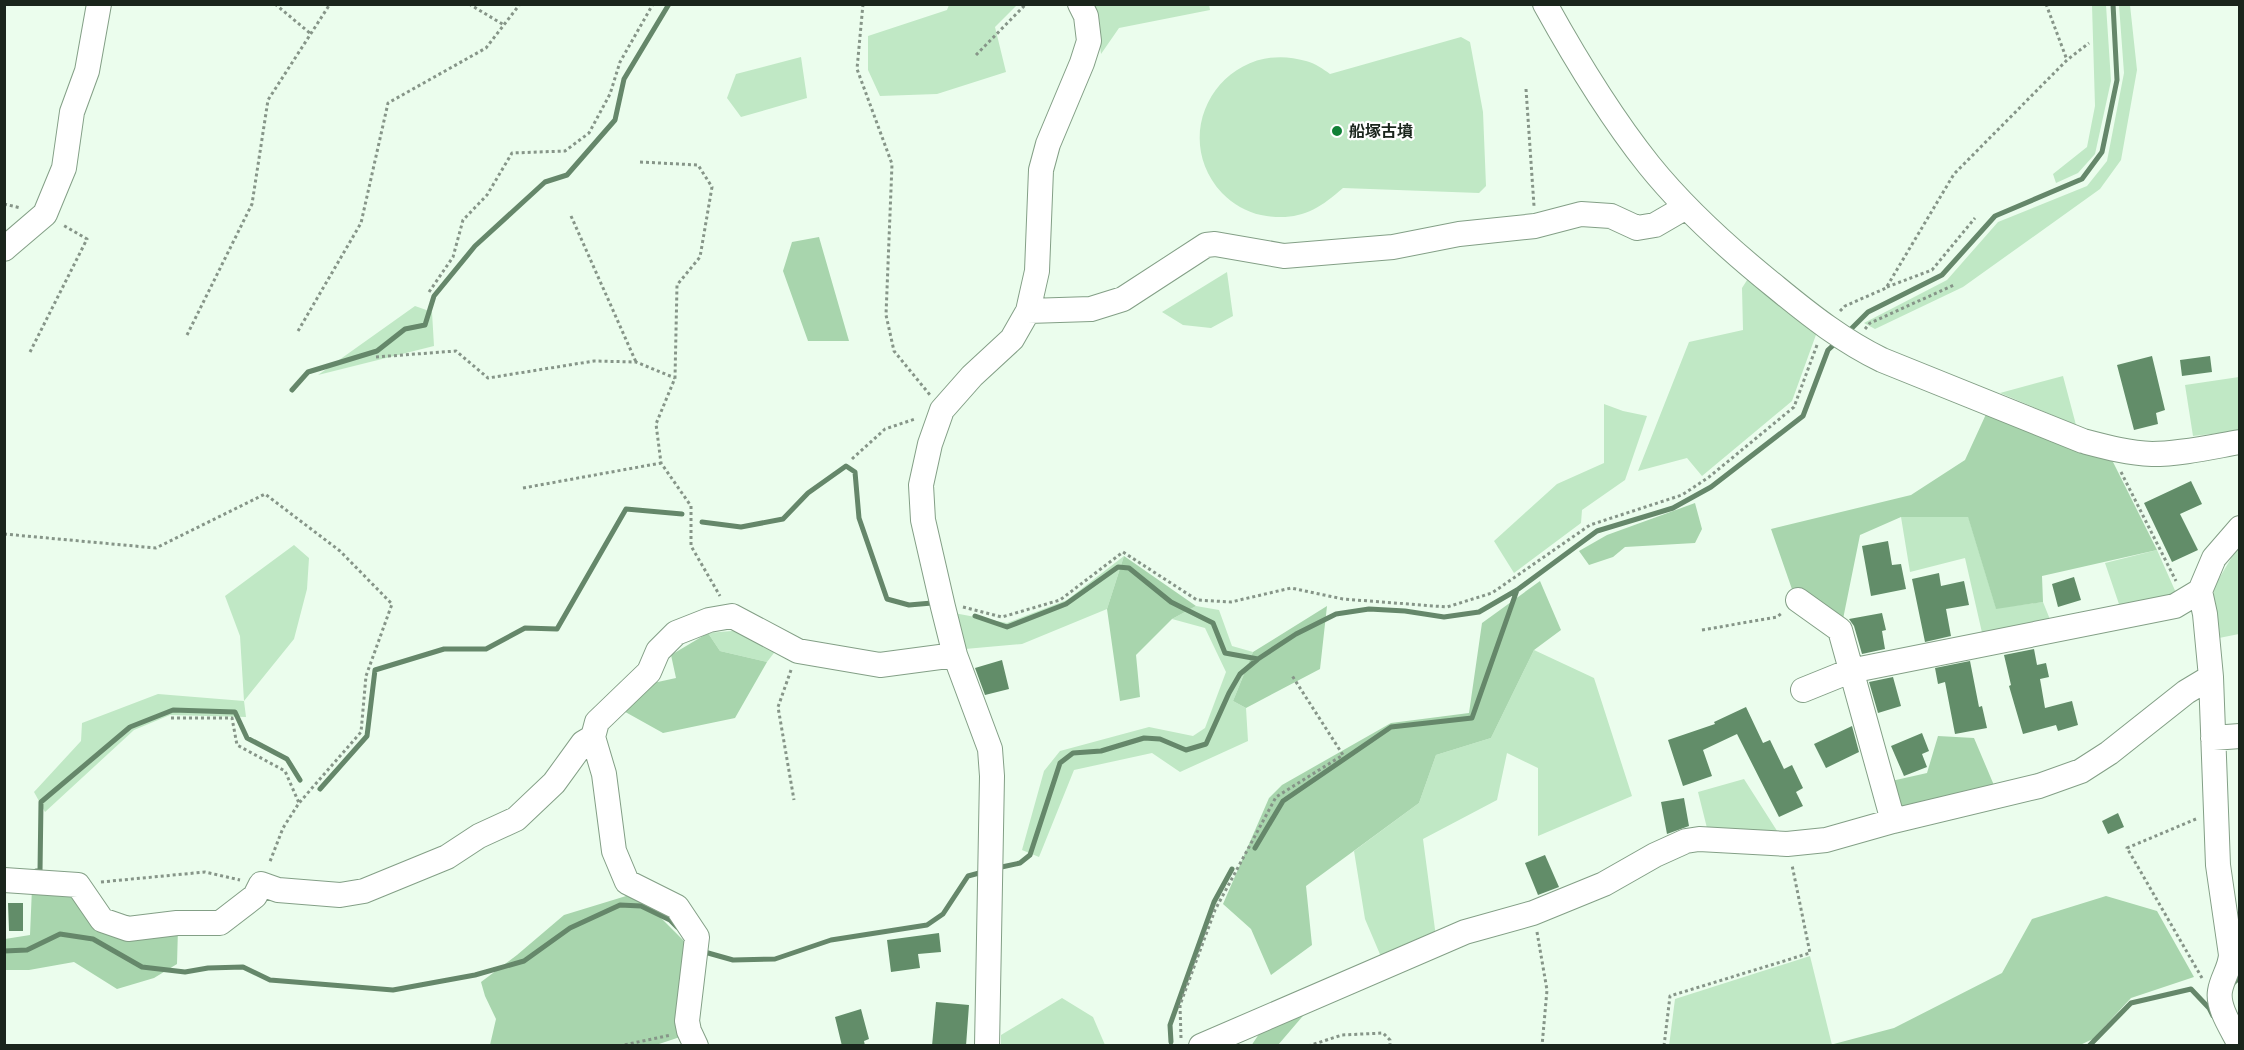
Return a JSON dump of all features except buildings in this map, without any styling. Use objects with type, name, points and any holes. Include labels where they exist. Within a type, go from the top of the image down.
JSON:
[{"type":"street","points":[[4,249],[45,214],[64,168],[72,112],[87,71],[99,4]]},
{"type":"street","points":[[987,1046],[992,776],[990,749],[955,655],[923,520],[921,485],[930,444],[942,410],[972,376],[1012,339],[1028,311],[1037,271],[1041,170],[1048,144],[1089,41],[1086,16],[1080,4]]},
{"type":"street","points":[[1545,4],[1576,61],[1618,124],[1650,166],[1686,207],[1722,242],[1824,326],[1852,345],[1893,364],[2083,441],[2117,450],[2152,454],[2190,451],[2240,442]]},
{"type":"street","points":[[1028,311],[1091,309],[1123,299],[1206,245],[1215,244],[1284,256],[1393,247],[1459,234],[1535,226],[1581,214],[1611,216],[1637,228],[1654,225],[1686,207]]},
{"type":"street","points":[[2240,528],[2214,558],[2200,591],[2205,614],[2211,677],[2218,865],[2231,955],[2230,967],[2220,992],[2220,1005],[2240,1045]]},
{"type":"street","points":[[1803,690],[1850,671],[2175,606],[2200,591]]},
{"type":"street","points":[[1798,600],[1840,630],[1893,821]]},
{"type":"street","points":[[693,1038],[687,1021],[697,946],[677,907],[627,882],[614,851],[604,774],[593,737],[597,722],[649,672],[658,651],[676,633],[710,620],[732,616],[798,651],[880,664],[955,655]]},
{"type":"street","points":[[1202,1046],[1465,932],[1533,913],[1604,884],[1655,855],[1686,841],[1699,839],[1787,844],[1826,840],[1893,821],[2039,786],[2081,771],[2109,753],[2186,692],[2211,677]]},
{"type":"street","points":[[2213,738],[2240,736]]},
{"type":"street","points":[[4,880],[78,885],[102,920],[128,929],[177,923],[220,923],[255,896],[261,884],[278,890],[340,895],[364,891],[447,857],[479,836],[516,819],[554,783],[583,743],[593,737]]},
{"type":"path","points":[[275,4],[311,34]]},
{"type":"path","points":[[187,335],[252,204],[268,100],[330,4]]},
{"type":"path","points":[[469,4],[504,25]]},
{"type":"path","points":[[298,331],[361,223],[388,104],[486,48],[520,4]]},
{"type":"path","points":[[429,292],[453,257],[464,220],[487,195],[512,153],[565,151],[589,133],[610,94],[620,62],[653,4]]},
{"type":"path","points":[[852,459],[885,429],[942,410],[894,351],[886,315],[891,164],[857,69],[863,4]]},
{"type":"path","points":[[976,55],[1026,4]]},
{"type":"path","points":[[2046,4],[2067,60]]},
{"type":"path","points":[[1886,288],[1954,174],[2067,60],[2090,43]]},
{"type":"path","points":[[1526,89],[1535,226]]},
{"type":"path","points":[[640,162],[698,165],[712,187],[700,257],[677,285],[675,378],[656,424],[661,463],[691,506],[691,546],[732,616]]},
{"type":"path","points":[[30,352],[87,239],[45,214]]},
{"type":"path","points":[[571,216],[636,362]]},
{"type":"path","points":[[943,607],[966,607],[1002,617],[1060,600],[1124,552],[1197,600],[1231,602],[1291,588],[1343,599],[1447,607],[1492,592],[1590,525],[1682,495],[1709,477],[1794,407],[1824,326],[1845,306],[1932,270],[1975,218]]},
{"type":"path","points":[[1852,345],[1870,323],[1954,285]]},
{"type":"path","points":[[376,357],[456,351],[488,378],[594,361],[636,362],[675,378]]},
{"type":"path","points":[[2117,450],[2116,463],[2183,594],[2200,591]]},
{"type":"path","points":[[523,488],[661,463]]},
{"type":"path","points":[[4,534],[156,548],[265,494],[340,551],[392,604],[366,676],[361,732],[300,803],[283,828],[261,884],[205,872],[78,885]]},
{"type":"path","points":[[1702,630],[1777,617],[1798,600]]},
{"type":"path","points":[[794,800],[778,707],[798,651]]},
{"type":"path","points":[[1181,1046],[1180,1005],[1215,910],[1276,797],[1343,755],[1290,674]]},
{"type":"path","points":[[171,718],[232,718],[237,745],[285,771],[300,803]]},
{"type":"path","points":[[2216,810],[2127,848],[2209,991],[2220,992]]},
{"type":"path","points":[[1664,1046],[1670,996],[1810,953],[1787,844]]},
{"type":"path","points":[[1533,913],[1547,990],[1542,1046]]},
{"type":"path","points":[[1308,1046],[1342,1035],[1383,1034],[1390,1040],[1390,1046]]},
{"type":"path","points":[[620,1046],[693,1038]]},
{"type":"green space","points":[[1209,4],[1210,10],[1119,28],[1101,54],[1096,15],[1091,5]]},
{"type":"green space","points":[[949,5],[1017,5],[995,27],[1006,72],[937,94],[880,96],[868,70],[868,36],[947,10]]},
{"type":"green space","points":[[2092,5],[2106,5],[2111,81],[2095,154],[2078,173],[2056,183],[2053,174],[2087,147],[2095,106]]},
{"type":"green space","points":[[2119,5],[2130,5],[2137,70],[2121,160],[2100,189],[1963,287],[1875,329],[1864,323],[1947,280],[1998,222],[2087,186],[2107,161],[2124,73]]},
{"type":"green space","points":[[1461,37],[1470,42],[1483,112],[1486,186],[1479,193],[1343,188],[1306,213],[1274,217],[1255,214],[1235,204],[1222,193],[1206,169],[1200,143],[1202,118],[1213,95],[1229,76],[1251,63],[1277,57],[1306,61],[1330,74]]},
{"type":"green space","points":[[801,57],[807,98],[741,117],[727,98],[736,74]]},
{"type":"green space","points":[[819,237],[849,341],[808,341],[783,271],[792,242]]},
{"type":"green space","points":[[1227,272],[1233,316],[1211,328],[1183,325],[1162,312]]},
{"type":"green space","points":[[1749,277],[1817,332],[1792,401],[1702,476],[1687,458],[1638,471],[1689,342],[1743,330],[1742,288]]},
{"type":"green space","points":[[415,306],[432,312],[434,346],[318,375]]},
{"type":"green space","points":[[2063,376],[2076,425],[2000,393]]},
{"type":"green space","points":[[2239,377],[2239,431],[2193,436],[2185,385]]},
{"type":"green space","points":[[1604,404],[1647,416],[1625,480],[1582,510],[1581,523],[1514,573],[1494,541],[1557,484],[1604,463]]},
{"type":"green space","points":[[1987,412],[2112,460],[2157,550],[2042,576],[2043,602],[1996,609],[1968,517],[1901,517],[1860,535],[1842,624],[1794,595],[1771,529],[1911,495],[1965,460]]},
{"type":"green space","points":[[1695,503],[1702,529],[1695,543],[1625,547],[1613,557],[1589,565],[1579,551],[1607,535]]},
{"type":"green space","points":[[1968,516],[1996,608],[2043,602],[2051,622],[1983,637],[1965,558],[1910,572],[1901,517]]},
{"type":"green space","points":[[294,545],[309,558],[307,589],[294,639],[244,701],[240,636],[225,596]]},
{"type":"green space","points":[[2239,545],[2239,634],[2214,639],[2214,587]]},
{"type":"green space","points":[[2157,550],[2177,595],[2121,610],[2105,563]]},
{"type":"green space","points":[[1124,556],[1107,609],[1022,644],[965,649],[954,613],[1007,623],[1067,600]]},
{"type":"green space","points":[[1124,556],[1196,606],[1172,619],[1136,655],[1140,697],[1120,701],[1107,609]]},
{"type":"green space","points":[[1540,581],[1561,630],[1534,650],[1491,738],[1436,755],[1419,803],[1306,886],[1312,945],[1271,975],[1251,929],[1223,904],[1269,798],[1282,785],[1391,723],[1469,713],[1482,623]]},
{"type":"green space","points":[[1196,606],[1219,610],[1232,646],[1253,652],[1233,701],[1246,708],[1248,741],[1180,772],[1152,753],[1074,770],[1039,857],[1022,850],[1044,771],[1060,751],[1149,727],[1193,736],[1205,728],[1226,672],[1205,628],[1172,619]]},
{"type":"green space","points":[[1327,606],[1320,669],[1246,708],[1233,701],[1253,652]]},
{"type":"green space","points":[[743,630],[777,649],[767,662],[720,651],[708,633]]},
{"type":"green space","points":[[708,633],[720,651],[767,662],[735,718],[663,733],[620,709],[644,685],[676,678],[671,655]]},
{"type":"green space","points":[[1534,650],[1594,678],[1632,796],[1538,836],[1538,768],[1507,753],[1497,800],[1423,839],[1436,937],[1382,959],[1365,919],[1354,851],[1419,803],[1436,755],[1491,738]]},
{"type":"green space","points":[[158,694],[244,701],[246,717],[170,715],[134,730],[45,812],[34,792],[81,741],[82,723]]},
{"type":"green space","points":[[1938,736],[1974,738],[1996,790],[1895,814],[1887,782],[1927,773]]},
{"type":"green space","points":[[1744,779],[1781,837],[1709,836],[1698,792]]},
{"type":"green space","points":[[32,888],[73,888],[99,925],[178,928],[177,964],[154,978],[117,989],[74,962],[29,970],[5,970],[5,939],[30,935]]},
{"type":"green space","points":[[636,893],[689,946],[683,1036],[656,1045],[490,1045],[496,1019],[481,982],[564,915]]},
{"type":"green space","points":[[2106,896],[2157,911],[2194,977],[2131,998],[2093,1039],[2080,1045],[1830,1045],[1894,1028],[2002,973],[2032,919]]},
{"type":"green space","points":[[1810,956],[1832,1045],[1669,1046],[1675,999]]},
{"type":"green space","points":[[1062,998],[1093,1017],[1105,1045],[1001,1045],[1001,1035]]},
{"type":"green space","points":[[1314,1003],[1278,1045],[1251,1046],[1265,1025]]},
{"type":"waterway","points":[[292,390],[308,372],[377,351],[405,329],[425,325],[434,296],[475,246],[545,182],[567,175],[615,120],[624,79],[669,4]]},
{"type":"waterway","points":[[1847,333],[1868,312],[1942,275],[1995,216],[2082,179],[2102,152],[2117,80],[2113,4]]},
{"type":"waterway","points":[[997,868],[1020,863],[1030,855],[1060,763],[1073,753],[1101,751],[1144,738],[1160,739],[1186,750],[1206,744],[1240,674],[1296,634],[1336,614],[1369,609],[1405,611],[1444,617],[1479,612],[1517,590],[1597,531],[1673,508],[1711,487],[1803,416],[1828,350],[1838,341]]},
{"type":"waterway","points":[[702,522],[741,527],[783,519],[808,493],[846,466],[855,472],[859,518],[887,599],[909,605],[932,603]]},
{"type":"waterway","points":[[320,789],[367,736],[375,670],[444,649],[486,649],[525,628],[557,629],[626,509],[682,514]]},
{"type":"waterway","points":[[975,616],[1007,627],[1066,604],[1118,567],[1129,568],[1171,602],[1213,623],[1225,653],[1258,659]]},
{"type":"waterway","points":[[1255,848],[1283,801],[1391,727],[1472,718],[1517,590]]},
{"type":"waterway","points":[[36,871],[40,871],[41,802],[130,727],[173,710],[235,712],[247,738],[287,759],[300,780]]},
{"type":"waterway","points":[[1171,1042],[1170,1025],[1214,902],[1232,869]]},
{"type":"waterway","points":[[701,951],[733,960],[775,959],[831,940],[927,925],[943,914],[968,876],[983,872]]},
{"type":"waterway","points":[[4,951],[27,950],[60,934],[93,939],[142,967],[185,972],[208,968],[243,967],[270,980],[393,990],[475,975],[524,961],[570,928],[620,905],[641,906],[670,920],[677,927]]},
{"type":"waterway","points":[[2232,984],[2240,977]]},
{"type":"waterway","points":[[2089,1046],[2131,1003],[2191,989],[2209,1008],[2213,1016]]},
{"type":"place","name":"船塚古墳","points":[[1337,131]]}]
